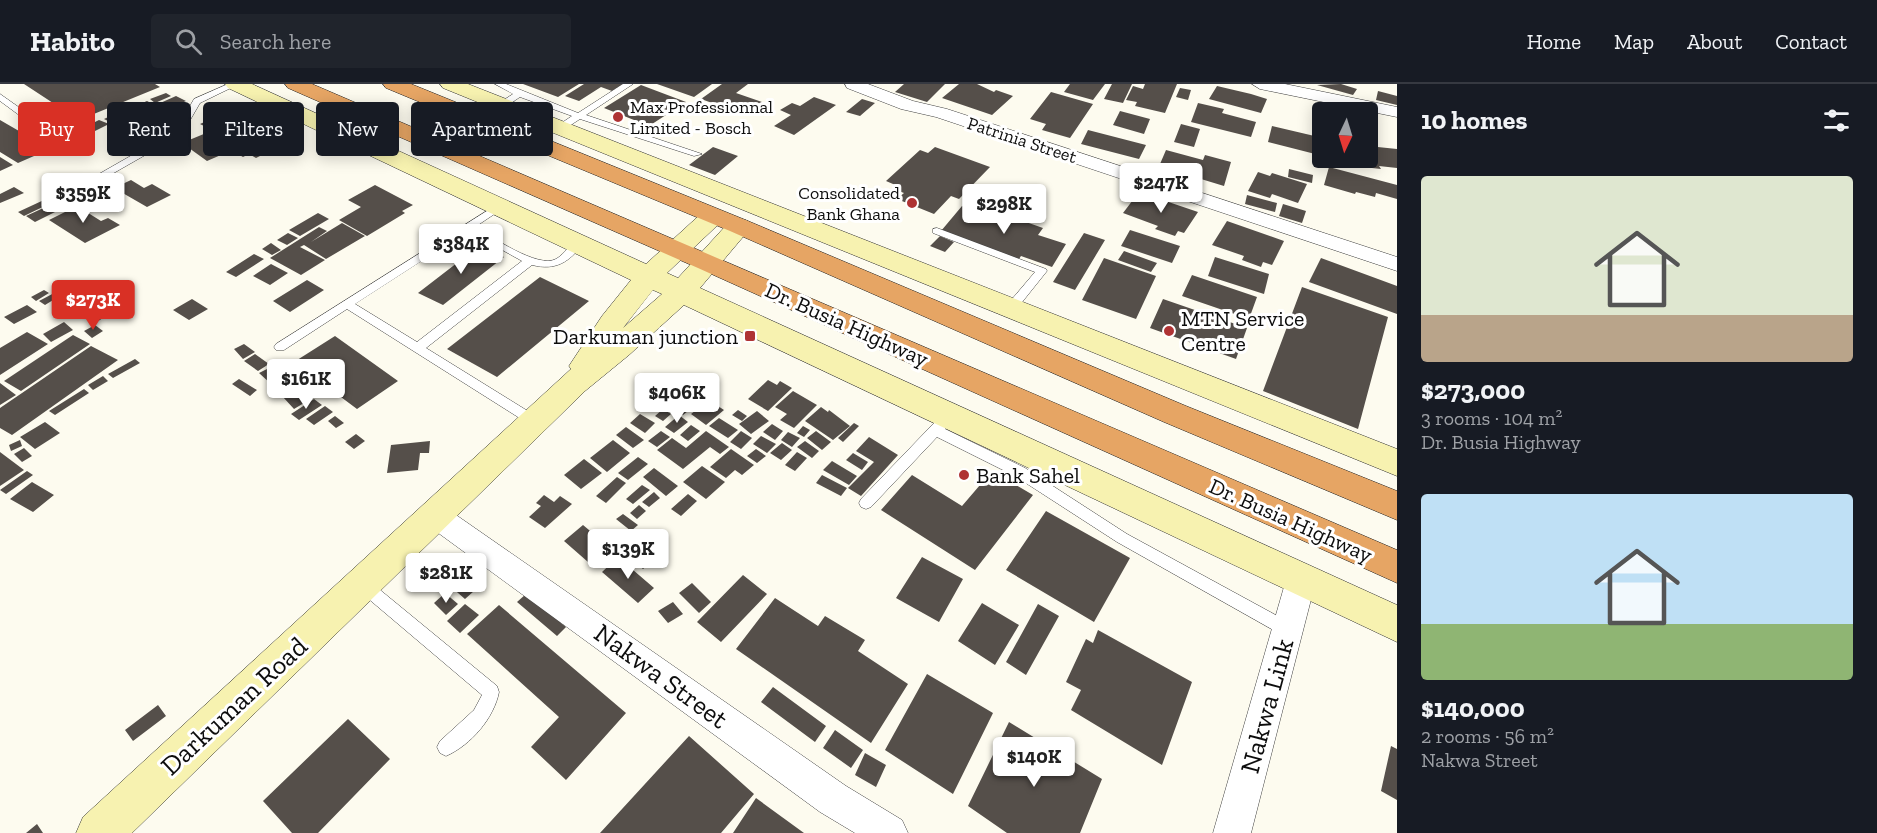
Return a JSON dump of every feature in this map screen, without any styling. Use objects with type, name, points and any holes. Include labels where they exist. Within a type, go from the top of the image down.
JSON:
[{"type":"highway","points":[[295,84],[674,248],[720,238]]},
{"type":"highway","name":"Dr. Busia Highway","points":[[393,84],[636,183],[720,238],[1397,567]]},
{"type":"highway","points":[[451,84],[636,183]]},
{"type":"highway","name":"Dr. Busia Highway","points":[[720,238],[1175,414],[1397,506]]},
{"type":"street","points":[[235,84],[647,277]]},
{"type":"street","points":[[451,84],[507,94],[570,122],[602,144],[1397,463]]},
{"type":"street","name":"Patrinia Street","points":[[853,84],[878,95],[941,113],[1397,264]]},
{"type":"street","points":[[1260,84],[1397,112]]},
{"type":"street","points":[[574,383],[626,344],[681,290],[720,238]]},
{"type":"street","points":[[574,383],[602,337],[647,277],[674,248]]},
{"type":"street","name":"Dr. Busia Highway","points":[[647,277],[681,290],[943,423],[1397,624]]},
{"type":"street","name":"Darkuman Road","points":[[99,833],[574,383]]},
{"type":"street","name":"Nakwa Street","points":[[436,516],[833,799],[889,833]]},
{"type":"street","name":"Nakwa Link","points":[[1232,833],[1301,580]]},
{"type":"lane","points":[[95,180],[178,132],[197,101],[235,84]]},
{"type":"lane","points":[[570,122],[629,84]]},
{"type":"lane","points":[[0,97],[18,110]]},
{"type":"lane","points":[[570,122],[625,131],[697,154]]},
{"type":"lane","points":[[602,144],[625,131]]},
{"type":"lane","points":[[280,347],[349,305],[498,207]]},
{"type":"lane","points":[[468,227],[530,261],[544,264],[557,263],[578,244]]},
{"type":"lane","points":[[937,231],[1042,271],[1011,308]]},
{"type":"lane","points":[[418,348],[530,261]]},
{"type":"lane","points":[[349,305],[534,421]]},
{"type":"lane","points":[[867,503],[943,423],[1122,538],[1288,630]]},
{"type":"lane","points":[[365,582],[491,692],[490,703],[480,717],[446,747]]},
{"type":"building","points":[[24,84],[155,84],[160,87],[123,102],[107,102],[107,109],[95,113],[95,102],[52,102]]},
{"type":"building","points":[[523,84],[579,84],[558,97]]},
{"type":"building","points":[[584,84],[623,84],[612,91],[601,87],[579,101],[565,96]]},
{"type":"building","points":[[657,84],[712,84],[694,97]]},
{"type":"building","points":[[722,84],[748,84],[736,93],[762,102],[752,110],[735,105],[729,109],[701,99]]},
{"type":"building","points":[[904,84],[945,84],[927,102],[895,92]]},
{"type":"building","points":[[959,84],[977,84],[994,92],[996,90],[1013,96],[992,115],[942,98]]},
{"type":"building","points":[[1070,84],[1105,84],[1093,100],[1064,92]]},
{"type":"building","points":[[1112,84],[1132,84],[1123,103],[1104,99]]},
{"type":"building","points":[[1145,84],[1177,84],[1165,113],[1135,106],[1137,102],[1126,100],[1133,86],[1143,89]]},
{"type":"building","points":[[1341,84],[1357,89],[1353,95],[1317,85]]},
{"type":"building","points":[[641,85],[686,102],[649,126],[604,108]]},
{"type":"building","points":[[1217,86],[1267,99],[1261,113],[1209,99]]},
{"type":"building","points":[[1180,88],[1191,90],[1188,100],[1176,97]]},
{"type":"building","points":[[1378,91],[1397,96],[1397,105],[1376,100]]},
{"type":"building","points":[[1051,92],[1093,104],[1070,138],[1042,130],[1046,124],[1030,119]]},
{"type":"building","points":[[166,93],[171,96],[157,102],[150,99]]},
{"type":"building","points":[[176,96],[186,101],[184,102],[162,102]]},
{"type":"building","points":[[814,97],[836,105],[794,135],[774,126],[791,115],[780,110],[792,103],[800,106]]},
{"type":"building","points":[[862,99],[875,103],[860,116],[846,112]]},
{"type":"building","points":[[1198,103],[1224,109],[1222,113],[1256,122],[1251,137],[1191,122]]},
{"type":"building","points":[[1120,111],[1150,119],[1144,134],[1113,125]]},
{"type":"building","points":[[0,120],[18,130],[18,156],[34,156],[18,163],[0,152]]},
{"type":"building","points":[[99,120],[107,125],[95,131],[95,122]]},
{"type":"building","points":[[1181,124],[1200,129],[1194,147],[1174,142]]},
{"type":"building","points":[[1272,126],[1312,135],[1312,153],[1268,142]]},
{"type":"building","points":[[1088,130],[1146,145],[1139,159],[1081,144]]},
{"type":"building","points":[[203,134],[203,156],[219,156],[207,161],[191,149],[191,139]]},
{"type":"building","points":[[713,147],[738,156],[715,175],[689,165]]},
{"type":"building","points":[[935,147],[990,167],[959,199],[951,196],[934,214],[897,199],[904,193],[896,190],[900,187],[886,181],[920,150],[928,153]]},
{"type":"building","points":[[1378,147],[1397,149],[1397,168],[1379,166],[1381,169],[1372,168],[1378,168]]},
{"type":"building","points":[[1166,150],[1203,160],[1205,155],[1231,162],[1224,186],[1201,179],[1202,175],[1160,164]]},
{"type":"building","points":[[0,157],[13,165],[0,171]]},
{"type":"building","points":[[1329,168],[1333,168],[1397,185],[1397,199],[1376,193],[1375,197],[1356,192],[1355,194],[1324,185]]},
{"type":"building","points":[[1289,169],[1313,175],[1312,183],[1288,177]]},
{"type":"building","points":[[1258,172],[1270,176],[1272,173],[1307,184],[1298,203],[1272,194],[1270,198],[1248,191]]},
{"type":"building","points":[[131,180],[144,188],[152,184],[171,195],[147,207],[114,188]]},
{"type":"building","points":[[375,185],[413,205],[402,211],[405,213],[367,236],[339,220],[361,207],[348,200]]},
{"type":"building","points":[[14,187],[24,193],[0,203],[0,194]]},
{"type":"building","points":[[1139,192],[1198,212],[1184,233],[1178,231],[1175,236],[1155,229],[1158,226],[1123,213]]},
{"type":"building","points":[[1247,195],[1277,203],[1275,212],[1245,204]]},
{"type":"building","points":[[46,199],[51,203],[24,216],[18,212]]},
{"type":"building","points":[[52,204],[61,209],[35,222],[26,216]]},
{"type":"building","points":[[1283,204],[1306,211],[1302,223],[1279,216]]},
{"type":"building","points":[[77,206],[101,221],[108,218],[120,225],[85,243],[49,220]]},
{"type":"building","points":[[962,206],[976,211],[980,206],[1043,228],[1038,235],[1066,244],[1052,267],[1021,256],[1019,259],[941,231]]},
{"type":"building","points":[[318,213],[329,219],[300,236],[289,230]]},
{"type":"building","points":[[1227,221],[1284,241],[1272,265],[1263,262],[1261,267],[1242,260],[1244,256],[1212,245]]},
{"type":"building","points":[[342,223],[365,236],[326,259],[304,245],[300,247],[325,260],[301,275],[270,258],[319,227],[327,231],[311,242]]},
{"type":"building","points":[[1130,230],[1180,246],[1172,263],[1121,246]]},
{"type":"building","points":[[288,233],[298,238],[287,245],[277,240]]},
{"type":"building","points":[[1084,233],[1105,240],[1075,290],[1053,282]]},
{"type":"building","points":[[940,236],[954,242],[945,252],[930,246]]},
{"type":"building","points":[[271,243],[281,250],[272,255],[262,249]]},
{"type":"building","points":[[479,246],[504,257],[443,305],[418,293]]},
{"type":"building","points":[[1124,251],[1157,263],[1151,272],[1118,260]]},
{"type":"building","points":[[254,254],[264,259],[236,277],[226,272]]},
{"type":"building","points":[[1215,257],[1269,274],[1264,294],[1208,276]]},
{"type":"building","points":[[1104,258],[1156,276],[1136,319],[1082,300]]},
{"type":"building","points":[[1321,258],[1397,286],[1397,314],[1309,282]]},
{"type":"building","points":[[271,264],[288,273],[270,285],[253,276]]},
{"type":"building","points":[[1192,275],[1257,297],[1249,319],[1182,296]]},
{"type":"building","points":[[540,277],[589,301],[497,377],[447,349]]},
{"type":"building","points":[[307,280],[324,290],[290,312],[273,301]]},
{"type":"building","points":[[1302,287],[1388,317],[1358,429],[1263,391]]},
{"type":"building","points":[[44,290],[49,293],[36,301],[31,297]]},
{"type":"building","points":[[58,291],[63,294],[45,305],[39,301]]},
{"type":"building","points":[[75,297],[106,316],[95,323],[64,304]]},
{"type":"building","points":[[192,299],[208,309],[189,320],[173,310]]},
{"type":"building","points":[[1163,299],[1247,328],[1236,359],[1150,328]]},
{"type":"building","points":[[27,305],[37,312],[14,324],[4,317]]},
{"type":"building","points":[[64,322],[73,330],[51,342],[43,334]]},
{"type":"building","points":[[95,325],[103,331],[92,338],[84,331]]},
{"type":"building","points":[[27,332],[48,344],[0,375],[0,348]]},
{"type":"building","points":[[73,335],[90,344],[21,391],[4,381]]},
{"type":"building","points":[[335,336],[398,381],[357,409],[294,362]]},
{"type":"building","points":[[244,344],[255,352],[243,359],[234,349]]},
{"type":"building","points":[[91,346],[118,360],[12,435],[0,428],[0,408]]},
{"type":"building","points":[[255,354],[269,364],[258,371],[244,361]]},
{"type":"building","points":[[135,359],[140,363],[113,378],[108,374]]},
{"type":"building","points":[[269,368],[281,378],[271,384],[259,373]]},
{"type":"building","points":[[671,373],[691,387],[671,403],[651,389]]},
{"type":"building","points":[[103,376],[108,381],[93,390],[88,385]]},
{"type":"building","points":[[286,378],[293,383],[275,395],[268,390]]},
{"type":"building","points":[[239,379],[257,390],[250,396],[232,384]]},
{"type":"building","points":[[768,380],[777,385],[780,381],[792,388],[768,411],[748,399]]},
{"type":"building","points":[[0,383],[16,395],[0,405]]},
{"type":"building","points":[[84,389],[89,393],[55,415],[49,411]]},
{"type":"building","points":[[298,389],[309,400],[294,409],[283,397]]},
{"type":"building","points":[[691,391],[702,398],[692,406],[680,399]]},
{"type":"building","points":[[793,391],[817,405],[794,428],[780,420],[787,414],[775,407]]},
{"type":"building","points":[[314,399],[322,405],[299,420],[291,414]]},
{"type":"building","points":[[709,400],[724,410],[706,425],[691,414]]},
{"type":"building","points":[[677,403],[688,411],[683,415],[671,407]]},
{"type":"building","points":[[325,406],[333,412],[314,425],[306,419]]},
{"type":"building","points":[[821,407],[828,412],[829,410],[850,426],[833,440],[805,421]]},
{"type":"building","points":[[663,409],[671,414],[663,421],[655,416]]},
{"type":"building","points":[[738,410],[747,416],[742,421],[732,415]]},
{"type":"building","points":[[757,411],[769,421],[751,434],[739,424]]},
{"type":"building","points":[[640,414],[655,423],[645,433],[630,423]]},
{"type":"building","points":[[679,415],[688,422],[674,433],[665,427]]},
{"type":"building","points":[[335,416],[344,423],[336,428],[328,421]]},
{"type":"building","points":[[719,418],[738,430],[728,438],[709,426]]},
{"type":"building","points":[[45,422],[60,433],[35,449],[20,437]]},
{"type":"building","points":[[854,423],[859,426],[843,442],[838,438]]},
{"type":"building","points":[[772,424],[783,431],[775,440],[763,432]]},
{"type":"building","points":[[691,425],[700,431],[688,441],[680,435]]},
{"type":"building","points":[[803,426],[810,430],[804,437],[797,433]]},
{"type":"building","points":[[626,427],[644,440],[633,448],[616,435]]},
{"type":"building","points":[[661,431],[670,437],[657,447],[648,441]]},
{"type":"building","points":[[706,431],[729,447],[720,454],[710,447],[683,469],[657,450],[672,438],[686,448]]},
{"type":"building","points":[[741,431],[752,438],[741,449],[730,442]]},
{"type":"building","points":[[816,431],[831,442],[822,450],[807,438]]},
{"type":"building","points":[[788,432],[800,438],[792,447],[781,440]]},
{"type":"building","points":[[356,434],[365,441],[354,449],[345,442]]},
{"type":"building","points":[[761,436],[776,444],[767,453],[753,444]]},
{"type":"building","points":[[869,437],[898,455],[861,496],[848,488],[874,462],[856,451]]},
{"type":"building","points":[[20,440],[22,446],[11,451],[9,445]]},
{"type":"building","points":[[613,440],[630,453],[607,472],[590,458]]},
{"type":"building","points":[[430,441],[429,453],[420,453],[418,470],[387,473],[391,445]]},
{"type":"building","points":[[805,441],[819,451],[812,458],[797,447]]},
{"type":"building","points":[[782,443],[792,450],[781,460],[770,453]]},
{"type":"building","points":[[24,448],[32,456],[22,462],[14,454]]},
{"type":"building","points":[[731,449],[754,465],[742,475],[735,470],[726,478],[710,467]]},
{"type":"building","points":[[756,449],[766,456],[757,463],[747,456]]},
{"type":"building","points":[[0,452],[24,470],[0,486]]},
{"type":"building","points":[[797,452],[807,458],[795,471],[785,465]]},
{"type":"building","points":[[853,453],[868,462],[862,470],[846,460]]},
{"type":"building","points":[[638,457],[648,464],[628,480],[618,473]]},
{"type":"building","points":[[584,459],[602,473],[581,489],[564,475]]},
{"type":"building","points":[[832,461],[857,476],[849,485],[823,470]]},
{"type":"building","points":[[702,466],[725,482],[706,499],[683,482]]},
{"type":"building","points":[[654,468],[678,486],[666,496],[643,477]]},
{"type":"building","points":[[27,471],[33,475],[6,494],[0,490]]},
{"type":"building","points":[[992,471],[1033,495],[975,570],[881,510],[912,475],[962,506]]},
{"type":"building","points":[[822,475],[847,488],[841,496],[816,483]]},
{"type":"building","points":[[617,477],[626,483],[606,503],[596,496]]},
{"type":"building","points":[[32,482],[54,495],[33,512],[10,499]]},
{"type":"building","points":[[642,485],[650,490],[633,504],[626,499]]},
{"type":"building","points":[[654,492],[660,498],[649,507],[642,502]]},
{"type":"building","points":[[688,494],[697,501],[681,516],[671,509]]},
{"type":"building","points":[[544,495],[554,502],[560,496],[572,504],[545,528],[529,517],[541,506],[536,503]]},
{"type":"building","points":[[639,505],[646,511],[637,519],[630,513]]},
{"type":"building","points":[[1046,511],[1130,558],[1094,622],[1006,570]]},
{"type":"building","points":[[623,514],[638,525],[631,531],[616,519]]},
{"type":"building","points":[[583,525],[607,545],[588,562],[564,541]]},
{"type":"building","points":[[651,538],[666,550],[643,569],[629,557]]},
{"type":"building","points":[[605,549],[616,555],[606,566],[595,559]]},
{"type":"building","points":[[618,557],[654,588],[638,603],[602,572]]},
{"type":"building","points":[[922,557],[963,579],[939,622],[896,598]]},
{"type":"building","points":[[452,573],[474,591],[465,599],[443,580]]},
{"type":"building","points":[[743,575],[767,594],[721,642],[697,622]]},
{"type":"building","points":[[692,583],[711,602],[699,613],[679,593]]},
{"type":"building","points":[[445,593],[458,604],[446,615],[434,603]]},
{"type":"building","points":[[526,594],[566,627],[557,636],[517,602]]},
{"type":"building","points":[[775,598],[818,626],[825,616],[865,640],[858,651],[908,684],[871,743],[736,649]]},
{"type":"building","points":[[673,602],[683,614],[668,623],[658,611]]},
{"type":"building","points":[[982,603],[1019,625],[995,665],[958,641]]},
{"type":"building","points":[[465,604],[479,615],[460,633],[447,621]]},
{"type":"building","points":[[1038,604],[1059,616],[1026,675],[1006,662]]},
{"type":"building","points":[[499,605],[626,713],[566,780],[531,747],[559,717],[467,634]]},
{"type":"building","points":[[1098,630],[1192,682],[1162,765],[1071,710],[1081,690],[1066,682],[1086,639],[1093,643]]},
{"type":"building","points":[[927,674],[993,713],[953,794],[885,750]]},
{"type":"building","points":[[773,687],[826,726],[815,742],[761,702]]},
{"type":"building","points":[[158,705],[166,716],[133,741],[125,730]]},
{"type":"building","points":[[348,719],[390,759],[318,833],[292,833],[263,801]]},
{"type":"building","points":[[1009,722],[1102,779],[1080,833],[1007,833],[968,806]]},
{"type":"building","points":[[835,730],[863,750],[851,768],[823,748]]},
{"type":"building","points":[[689,736],[754,794],[721,833],[600,833]]},
{"type":"building","points":[[1391,746],[1397,749],[1397,800],[1381,791]]},
{"type":"building","points":[[865,753],[886,765],[876,787],[855,775]]},
{"type":"building","points":[[756,798],[804,833],[733,833]]},
{"type":"building","points":[[37,824],[43,833],[26,833]]},
{"type":"place","name":"Max Professionnal Limited - Bosch","points":[[618,117]]},
{"type":"place","name":"Consolidated Bank Ghana","points":[[912,203]]},
{"type":"place","name":"MTN Service Centre","points":[[1169,331]]},
{"type":"place","name":"Darkuman junction","points":[[750,336]]},
{"type":"place","name":"Bank Sahel","points":[[964,475]]}]
